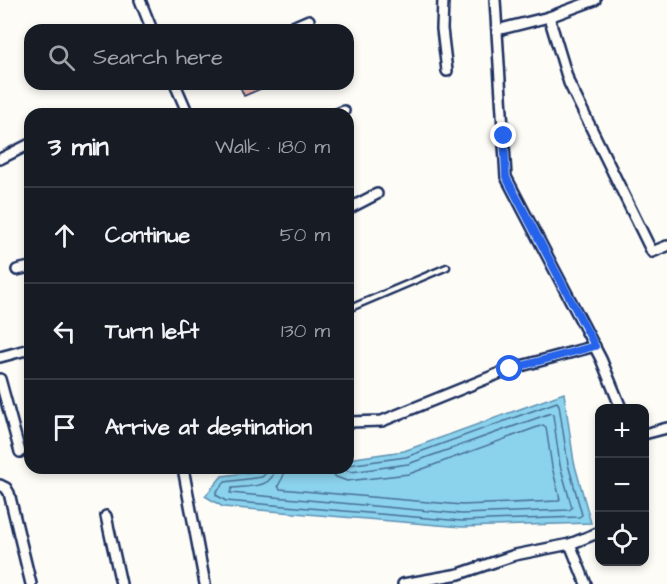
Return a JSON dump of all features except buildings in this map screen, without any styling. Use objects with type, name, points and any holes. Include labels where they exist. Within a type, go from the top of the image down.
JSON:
[{"type":"street","points":[[140,0],[150,24]]},
{"type":"street","points":[[443,0],[442,29],[447,71]]},
{"type":"street","points":[[495,0],[506,177],[595,346],[619,404]]},
{"type":"street","points":[[496,30],[549,17],[595,0]]},
{"type":"street","points":[[549,17],[569,83],[652,252],[667,246]]},
{"type":"street","points":[[300,24],[309,20]]},
{"type":"street","points":[[178,90],[185,108]]},
{"type":"street","points":[[0,159],[24,147]]},
{"type":"street","points":[[354,205],[377,194]]},
{"type":"street","points":[[17,270],[24,268]]},
{"type":"street","points":[[354,422],[382,421],[510,369],[595,346]]},
{"type":"street","points":[[0,357],[24,351]]},
{"type":"street","points":[[0,379],[20,452]]},
{"type":"street","points":[[649,433],[667,428]]},
{"type":"street","points":[[184,474],[205,584]]},
{"type":"street","points":[[0,485],[9,493],[31,584]]},
{"type":"street","points":[[106,516],[121,584]]},
{"type":"street","points":[[403,584],[459,574],[515,555],[570,544],[595,533]]},
{"type":"street","points":[[570,544],[586,584]]},
{"type":"lane","points":[[354,306],[447,267]]},
{"type":"water","points":[[564,393],[574,462],[591,523],[462,527],[223,507],[205,496],[222,476],[354,474],[354,458],[404,451]]},
{"type":"route","points":[[504,136],[506,177],[595,346],[510,369]]}]
